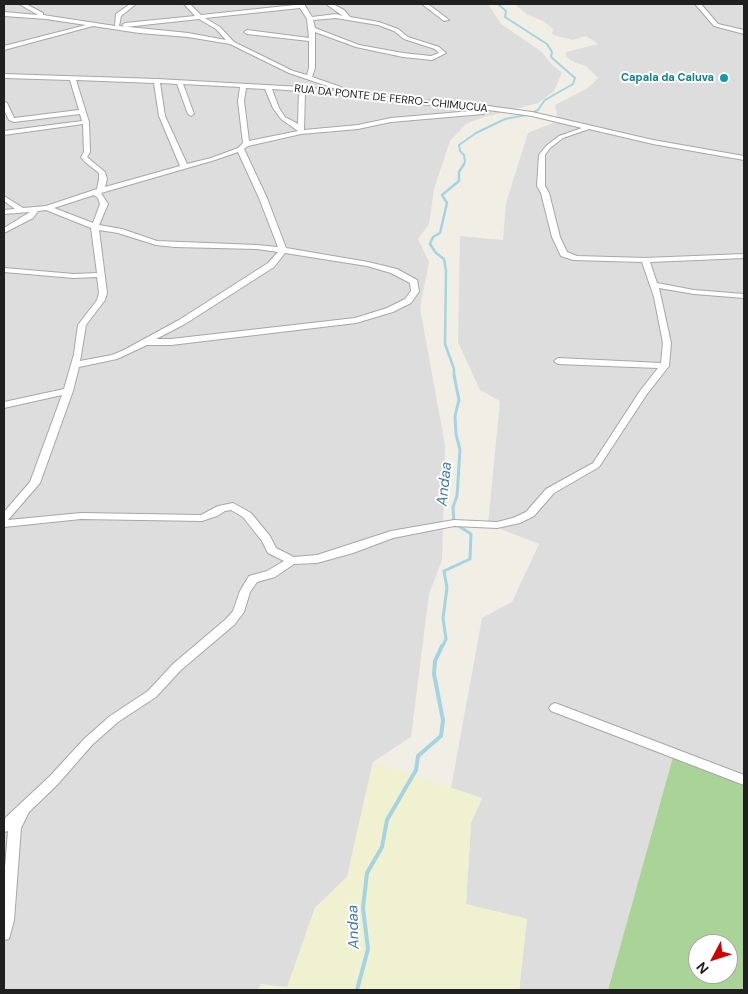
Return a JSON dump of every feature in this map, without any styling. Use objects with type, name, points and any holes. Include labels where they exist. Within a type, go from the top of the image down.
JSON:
[{"type":"street","points":[[22,4],[46,17]]},
{"type":"street","points":[[116,25],[118,15],[133,4]]},
{"type":"street","points":[[187,4],[198,16],[218,28],[232,43]]},
{"type":"street","points":[[106,26],[267,10],[302,4],[312,29],[312,68],[308,78]]},
{"type":"street","points":[[329,4],[349,19]]},
{"type":"street","points":[[425,4],[446,20]]},
{"type":"street","points":[[698,4],[716,25],[744,32]]},
{"type":"street","points":[[267,10],[308,16],[336,16],[390,27],[406,38],[437,48],[443,53],[432,58],[403,54],[352,44],[312,29]]},
{"type":"street","points":[[4,14],[46,17],[188,35],[232,43],[291,72],[364,96]]},
{"type":"street","points":[[4,48],[94,24]]},
{"type":"street","points":[[247,32],[312,40]]},
{"type":"street","name":"RUA DA PONTE DE FERRO- CHIMUCUA","points":[[4,76],[74,80],[179,82],[302,90],[413,102],[459,104],[532,114],[653,142],[744,158]]},
{"type":"street","points":[[74,80],[86,122],[87,152],[84,157],[102,172],[103,179],[97,192]]},
{"type":"street","points":[[158,81],[162,116],[184,166]]},
{"type":"street","points":[[179,82],[191,114]]},
{"type":"street","points":[[75,366],[114,357],[182,322],[271,265],[279,257],[282,250],[243,146],[241,101],[243,87]]},
{"type":"street","points":[[268,88],[276,108],[283,118],[301,131]]},
{"type":"street","points":[[301,131],[302,90]]},
{"type":"street","points":[[4,103],[11,119],[14,120],[82,112]]},
{"type":"street","points":[[4,212],[20,209],[35,210],[47,208],[212,159],[243,146],[301,131],[358,127],[391,120],[496,110]]},
{"type":"street","points":[[4,133],[86,122]]},
{"type":"street","points":[[588,127],[561,137],[548,147],[542,155],[541,186],[545,193],[556,236],[564,254],[570,258],[645,260],[744,256]]},
{"type":"street","points":[[4,518],[35,484],[68,391],[75,366],[82,325],[101,300],[103,293],[95,227],[104,204],[97,192]]},
{"type":"street","points":[[4,198],[20,209]]},
{"type":"street","points":[[47,208],[95,227],[119,231],[156,243],[175,246],[226,246],[282,250],[394,270],[414,282],[415,291],[408,301],[390,310],[356,320],[171,342],[144,342]]},
{"type":"street","points":[[4,231],[30,216],[35,210]]},
{"type":"street","points":[[4,524],[81,516],[202,518],[222,508],[232,506],[247,515],[266,539],[272,550],[292,560],[317,559],[391,535],[454,523],[497,524],[516,521],[530,514],[550,491],[596,465],[643,394],[665,366],[666,343],[658,296],[645,260]]},
{"type":"street","points":[[4,270],[74,276],[100,275]]},
{"type":"street","points":[[654,285],[694,292],[744,296]]},
{"type":"street","points":[[558,361],[665,366]]},
{"type":"street","points":[[4,406],[68,391]]},
{"type":"street","points":[[4,827],[54,780],[88,742],[114,719],[152,694],[177,667],[230,622],[238,612],[245,591],[254,579],[271,574],[292,560]]},
{"type":"street","points":[[555,708],[744,780]]},
{"type":"street","points":[[4,934],[7,920],[15,828],[25,808]]},
{"type":"shaded area","points":[[4,4],[488,4],[501,24],[542,52],[552,65],[562,72],[554,91],[538,103],[481,118],[466,124],[450,141],[434,189],[429,224],[418,239],[429,262],[420,308],[445,445],[442,560],[429,594],[411,737],[373,762],[347,877],[315,908],[287,988],[261,984],[258,990],[4,990]]},
{"type":"shaded area","points":[[514,4],[744,4],[744,784],[673,758],[608,990],[519,990],[527,919],[466,904],[471,823],[482,798],[451,788],[482,618],[512,602],[539,544],[488,524],[500,401],[480,390],[458,342],[460,236],[503,240],[506,203],[528,133],[558,121],[555,105],[588,88],[598,78],[586,66],[566,57],[566,52],[598,44],[586,36],[573,40],[553,35],[553,29],[543,21],[528,15]]},
{"type":"green space","points":[[673,757],[744,784],[744,990],[608,990]]},
{"type":"green space","points":[[373,762],[482,798],[471,823],[466,904],[527,919],[519,990],[258,990],[261,984],[287,987],[315,908],[347,877]]},
{"type":"waterway","name":"Andaa","points":[[498,4],[506,11],[505,17],[547,44],[552,52],[551,57],[575,78],[573,84],[545,100],[538,110],[532,113]]},
{"type":"waterway","name":"Andaa","points":[[463,165],[465,162],[464,155],[460,151],[459,145],[476,133],[505,119],[526,115]]},
{"type":"waterway","name":"Andaa","points":[[454,375],[454,369],[445,344],[446,271],[444,259],[436,253],[430,244],[433,237],[440,233],[447,203],[442,195],[459,181],[459,172],[464,164]]},
{"type":"waterway","name":"Andaa","points":[[442,647],[446,639],[443,618],[447,588],[444,571],[470,559],[471,534],[454,523],[453,507],[457,496],[460,450],[456,434],[455,416],[459,400],[454,375]]},
{"type":"waterway","name":"Andaa","points":[[357,990],[368,949],[363,908],[367,873],[382,847],[387,820],[416,770],[418,756],[441,736],[443,720],[434,674],[435,661],[442,646]]},
{"type":"place","name":"Capala da Caluva","points":[[724,78]]}]
